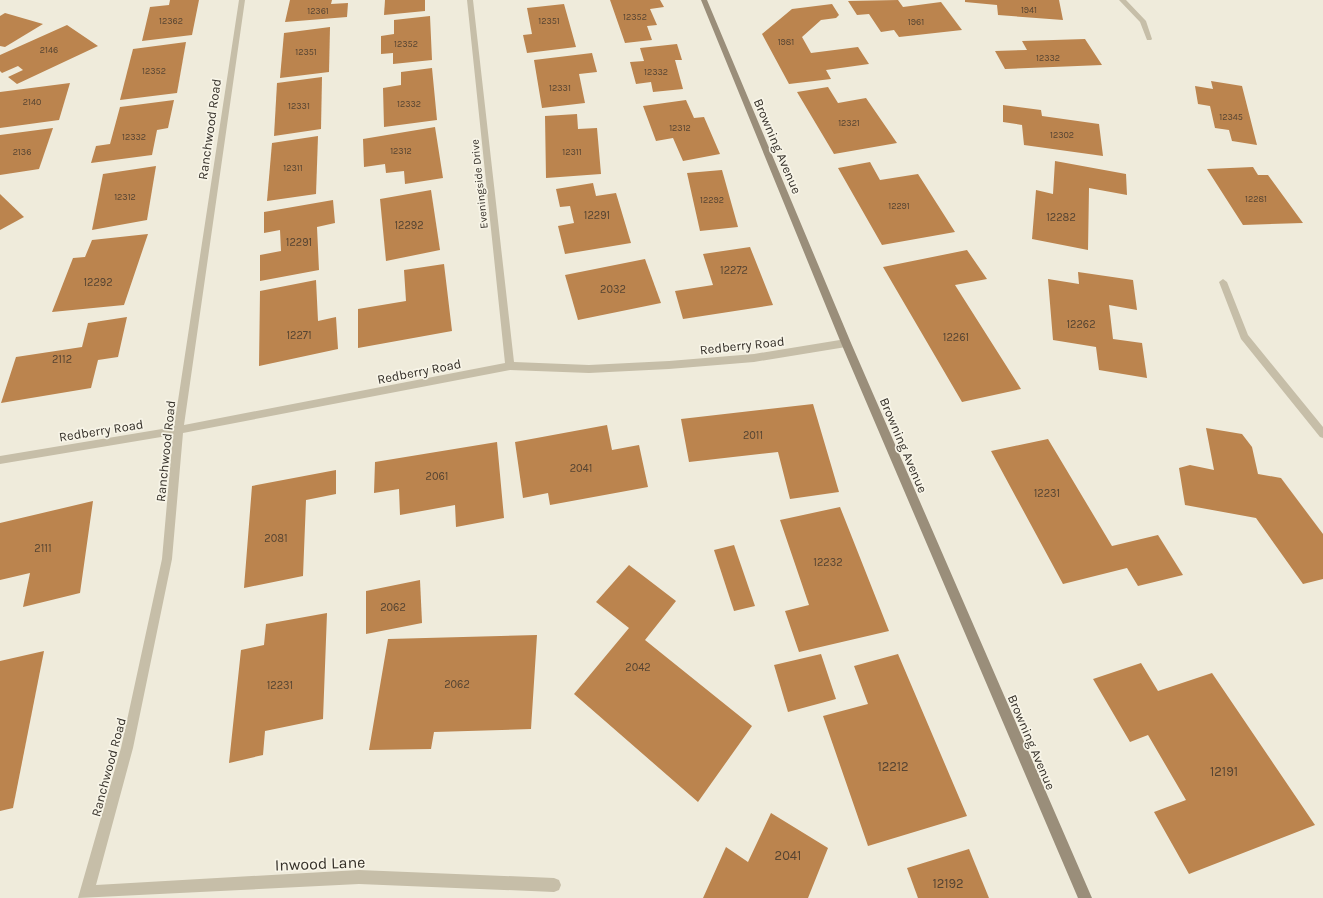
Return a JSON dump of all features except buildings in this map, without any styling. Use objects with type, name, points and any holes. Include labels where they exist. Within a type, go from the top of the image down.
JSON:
[{"type":"street","name":"Ranchwood Road","points":[[86,895],[127,748],[167,558],[178,430],[242,0]]},
{"type":"street","name":"Eveningside Drive","points":[[470,0],[510,366]]},
{"type":"street","name":"Browning Avenue","points":[[704,0],[846,343],[1085,898]]},
{"type":"street","points":[[1122,0],[1143,21],[1149,39]]},
{"type":"street","points":[[1223,282],[1244,337],[1323,434]]},
{"type":"street","name":"Redberry Road","points":[[0,460],[178,430],[510,366],[589,369],[669,365],[754,358],[846,343]]},
{"type":"street","name":"Inwood Lane","points":[[86,895],[359,877],[554,885]]}]
